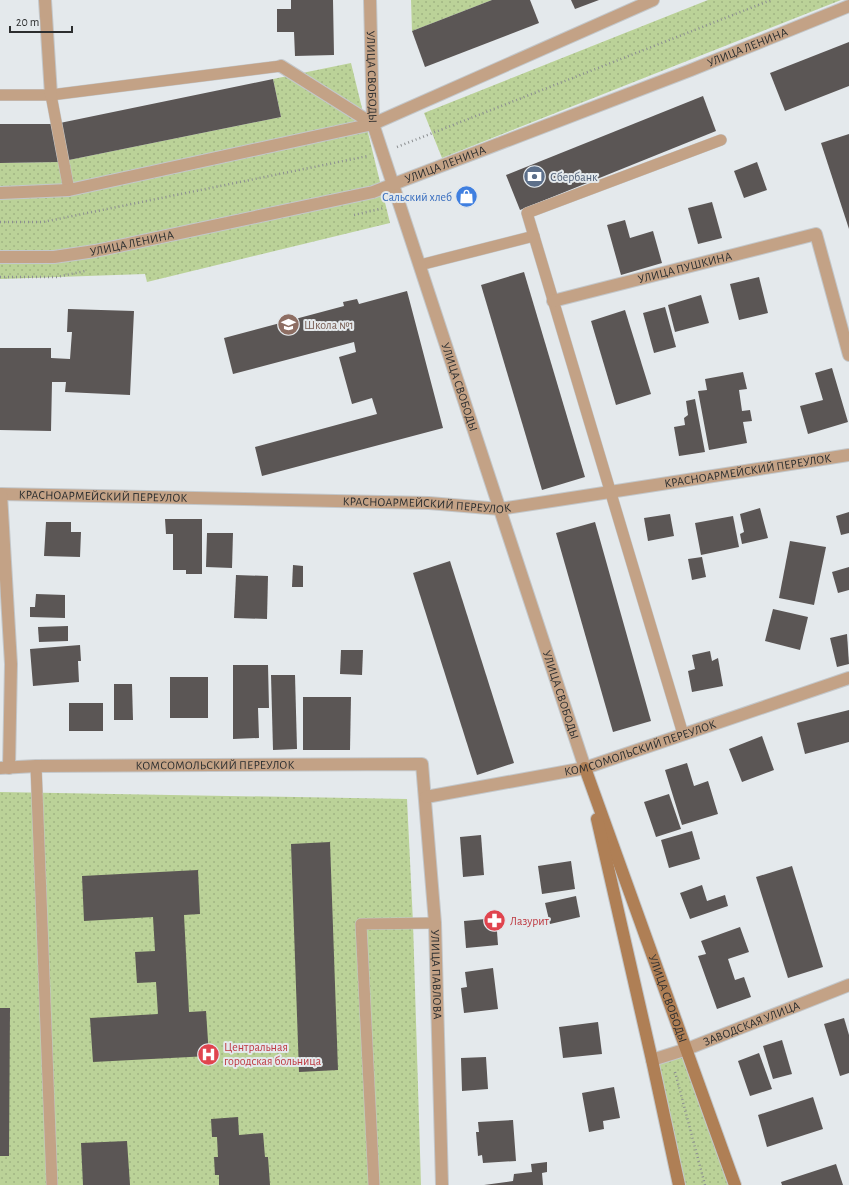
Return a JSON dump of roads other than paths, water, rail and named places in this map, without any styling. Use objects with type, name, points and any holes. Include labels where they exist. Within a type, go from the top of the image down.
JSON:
[{"type":"street","points":[[45,0],[51,95]]},
{"type":"street","name":"УЛИЦА СВОБОДЫ","points":[[370,0],[373,124],[585,768],[736,1185]]},
{"type":"street","points":[[0,193],[69,190],[373,124],[653,0]]},
{"type":"street","name":"УЛИЦА ЛЕНИНА","points":[[0,257],[54,257],[95,251],[373,192],[691,70],[849,6]]},
{"type":"street","points":[[281,66],[373,124]]},
{"type":"street","name":"УЛИЦА ПУШКИНА","points":[[553,301],[816,234],[849,355]]},
{"type":"street","name":"КРАСНОАРМЕЙСКИЙ ПЕРЕУЛОК","points":[[1,494],[430,503],[500,509],[849,455]]},
{"type":"street","points":[[1,494],[11,664],[4,768]]},
{"type":"street","name":"КОМСОМОЛЬСКИЙ ПЕРЕУЛОК","points":[[426,797],[585,768],[849,678]]},
{"type":"street","name":"КОМСОМОЛЬСКИЙ ПЕРЕУЛОК","points":[[4,768],[36,766],[422,764]]},
{"type":"street","name":"УЛИЦА ПАВЛОВА","points":[[422,764],[426,797],[434,923],[442,1185]]},
{"type":"street","name":"УЛИЦА СВОБОДЫ","points":[[585,768],[679,1185]]},
{"type":"street","name":"ЗАВОДСКАЯ УЛИЦА","points":[[652,1060],[687,1049],[849,985]]},
{"type":"lane","points":[[0,95],[51,95],[281,66]]},
{"type":"lane","points":[[51,95],[69,190]]},
{"type":"lane","points":[[683,734],[527,213],[721,140]]},
{"type":"lane","points":[[420,265],[534,236]]},
{"type":"lane","points":[[36,766],[52,1185]]},
{"type":"lane","points":[[374,1185],[360,924],[434,923]]},
{"type":"place","name":"Сбербанк","points":[[535,177]]},
{"type":"place","name":"Сальский хлеб","points":[[467,197]]},
{"type":"place","name":"Школа №1","points":[[289,325]]},
{"type":"place","name":"Лазурит","points":[[494,921]]},
{"type":"place","name":"Центральная городская больница","points":[[209,1054]]}]
